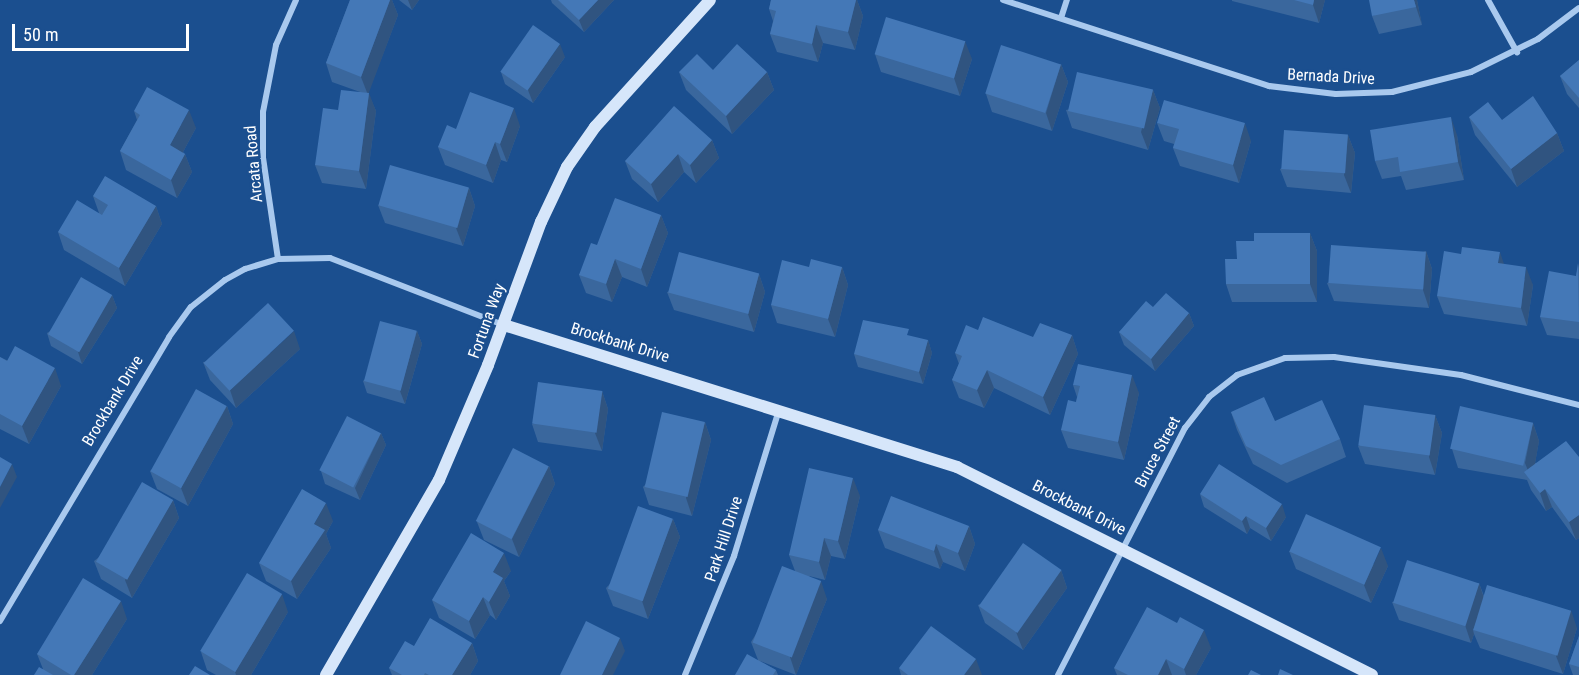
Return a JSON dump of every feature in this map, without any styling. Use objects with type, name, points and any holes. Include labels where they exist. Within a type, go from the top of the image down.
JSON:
[{"type":"street","name":"Arcata Road","points":[[278,259],[263,158],[263,112],[276,45],[296,0]]},
{"type":"street","name":"Fortuna Way","points":[[326,675],[439,480],[504,325],[540,222],[567,167],[595,127],[710,0]]},
{"type":"street","name":"Bernada Drive","points":[[1003,0],[1269,86],[1308,92],[1392,92],[1449,79],[1516,52],[1579,8]]},
{"type":"street","points":[[1061,18],[1067,0]]},
{"type":"street","points":[[1488,0],[1516,52]]},
{"type":"street","name":"Brockbank Drive","points":[[0,621],[185,314],[225,280],[245,269],[278,259],[330,258],[504,325],[779,409],[957,467],[1372,675]]},
{"type":"street","name":"Bruce Street","points":[[1058,675],[1196,412],[1223,384],[1269,362],[1334,357],[1416,368],[1506,385],[1579,405]]},
{"type":"street","name":"Park Hill Drive","points":[[685,675],[734,556],[779,409]]},
{"type":"building","points":[[350,0],[390,0],[361,77],[326,63]]},
{"type":"building","points":[[558,0],[598,0],[579,20]]},
{"type":"building","points":[[771,0],[856,0],[848,32],[816,25],[812,44],[770,34],[776,11],[769,9]]},
{"type":"building","points":[[1294,0],[1314,0],[1313,5]]},
{"type":"building","points":[[1369,0],[1414,0],[1416,7],[1372,16]]},
{"type":"building","points":[[886,17],[965,41],[954,79],[875,54]]},
{"type":"building","points":[[533,25],[560,44],[527,91],[500,72]]},
{"type":"building","points":[[737,44],[767,72],[726,116],[679,72],[697,54],[713,70]]},
{"type":"building","points":[[1001,45],[1061,64],[1045,113],[985,94]]},
{"type":"building","points":[[1579,60],[1579,98],[1560,76]]},
{"type":"building","points":[[1077,72],[1153,90],[1144,129],[1068,111]]},
{"type":"building","points":[[147,87],[189,110],[170,145],[185,154],[171,180],[120,151],[140,115],[134,111]]},
{"type":"building","points":[[341,90],[369,93],[359,171],[315,165],[323,108],[338,110]]},
{"type":"building","points":[[470,92],[514,108],[500,144],[495,142],[486,165],[438,147],[447,125],[456,129]]},
{"type":"building","points":[[1533,96],[1557,133],[1511,169],[1469,117],[1488,102],[1502,120]]},
{"type":"building","points":[[1164,100],[1245,123],[1233,165],[1173,148],[1179,129],[1157,123]]},
{"type":"building","points":[[674,106],[712,140],[690,165],[678,154],[651,184],[625,161]]},
{"type":"building","points":[[1451,117],[1458,162],[1400,172],[1398,157],[1375,161],[1370,130]]},
{"type":"building","points":[[1284,130],[1348,134],[1345,173],[1281,169]]},
{"type":"building","points":[[390,165],[469,188],[457,228],[378,205]]},
{"type":"building","points":[[105,176],[156,206],[119,268],[58,232],[77,200],[102,215],[108,205],[93,196]]},
{"type":"building","points":[[615,198],[661,215],[641,269],[615,259],[606,284],[579,275],[591,243],[597,245]]},
{"type":"building","points":[[1254,233],[1310,233],[1310,284],[1226,284],[1225,259],[1237,259],[1236,241],[1254,241]]},
{"type":"building","points":[[1331,245],[1426,252],[1423,290],[1328,283]]},
{"type":"building","points":[[1462,247],[1500,252],[1498,263],[1526,267],[1521,308],[1437,296],[1444,251],[1461,254]]},
{"type":"building","points":[[679,252],[759,273],[748,314],[668,293]]},
{"type":"building","points":[[811,259],[842,267],[828,319],[771,305],[782,260],[809,267]]},
{"type":"building","points":[[1578,263],[1579,322],[1540,317],[1549,271],[1576,276]]},
{"type":"building","points":[[81,277],[112,295],[79,352],[48,334]]},
{"type":"building","points":[[1166,293],[1189,313],[1151,359],[1119,332],[1146,301],[1153,307]]},
{"type":"building","points":[[268,303],[294,331],[230,391],[204,363]]},
{"type":"building","points":[[983,317],[1033,337],[1040,323],[1072,335],[1043,397],[987,370],[977,390],[952,380],[962,356],[955,353],[966,325],[978,330]]},
{"type":"building","points":[[863,320],[909,329],[907,335],[928,340],[919,372],[854,354]]},
{"type":"building","points":[[380,321],[417,331],[401,391],[364,381]]},
{"type":"building","points":[[15,346],[55,368],[22,426],[0,414],[0,357],[7,361]]},
{"type":"building","points":[[1078,364],[1132,375],[1118,442],[1061,430],[1068,400],[1076,402],[1080,386],[1073,385]]},
{"type":"building","points":[[538,382],[602,391],[597,433],[532,424]]},
{"type":"building","points":[[196,389],[227,406],[181,488],[150,471]]},
{"type":"building","points":[[1264,397],[1275,421],[1322,400],[1340,439],[1281,465],[1246,446],[1231,412]]},
{"type":"building","points":[[1364,405],[1435,415],[1430,456],[1358,446]]},
{"type":"building","points":[[1460,406],[1533,423],[1523,466],[1450,449]]},
{"type":"building","points":[[662,412],[705,422],[688,497],[645,487]]},
{"type":"building","points":[[347,416],[381,433],[353,488],[319,470]]},
{"type":"building","points":[[1566,441],[1579,457],[1579,515],[1569,522],[1545,489],[1540,493],[1524,472]]},
{"type":"building","points":[[513,448],[549,466],[511,539],[476,521]]},
{"type":"building","points":[[0,457],[12,464],[0,487]]},
{"type":"building","points":[[1219,464],[1282,504],[1266,528],[1246,516],[1242,521],[1200,494]]},
{"type":"building","points":[[809,468],[853,478],[838,541],[824,538],[819,562],[789,555]]},
{"type":"building","points":[[142,482],[173,500],[127,580],[96,562]]},
{"type":"building","points":[[302,489],[326,503],[314,524],[325,530],[291,581],[259,563]]},
{"type":"building","points":[[891,496],[969,526],[958,553],[936,544],[934,551],[878,530]]},
{"type":"building","points":[[638,506],[673,519],[643,601],[608,589]]},
{"type":"building","points":[[1306,514],[1381,547],[1364,585],[1289,551]]},
{"type":"building","points":[[471,533],[504,553],[493,572],[503,578],[489,602],[483,597],[469,621],[432,600]]},
{"type":"building","points":[[1023,543],[1062,570],[1017,633],[979,606]]},
{"type":"building","points":[[1407,560],[1479,583],[1465,626],[1393,603]]},
{"type":"building","points":[[782,566],[821,581],[792,658],[753,643]]},
{"type":"building","points":[[247,573],[282,594],[235,672],[200,651]]},
{"type":"building","points":[[83,578],[121,601],[74,675],[71,675],[37,654]]},
{"type":"building","points":[[1487,585],[1571,611],[1557,656],[1473,630]]},
{"type":"building","points":[[1147,607],[1177,623],[1180,617],[1204,630],[1184,669],[1166,659],[1158,675],[1128,675],[1114,668]]},
{"type":"building","points":[[430,618],[472,643],[452,675],[425,673],[424,675],[402,675],[389,668],[405,641],[414,646]]},
{"type":"building","points":[[586,621],[620,638],[602,675],[560,675]]},
{"type":"building","points":[[931,626],[976,659],[964,675],[908,675],[899,668]]},
{"type":"building","points":[[1579,636],[1579,667],[1569,664]]},
{"type":"building","points":[[747,654],[776,670],[773,675],[735,675]]},
{"type":"building","points":[[195,666],[210,675],[189,675]]},
{"type":"building","points":[[39,667],[53,675],[34,675]]},
{"type":"building","points":[[1280,669],[1293,675],[1278,675]]},
{"type":"building","points":[[1251,670],[1261,675],[1248,675]]}]
